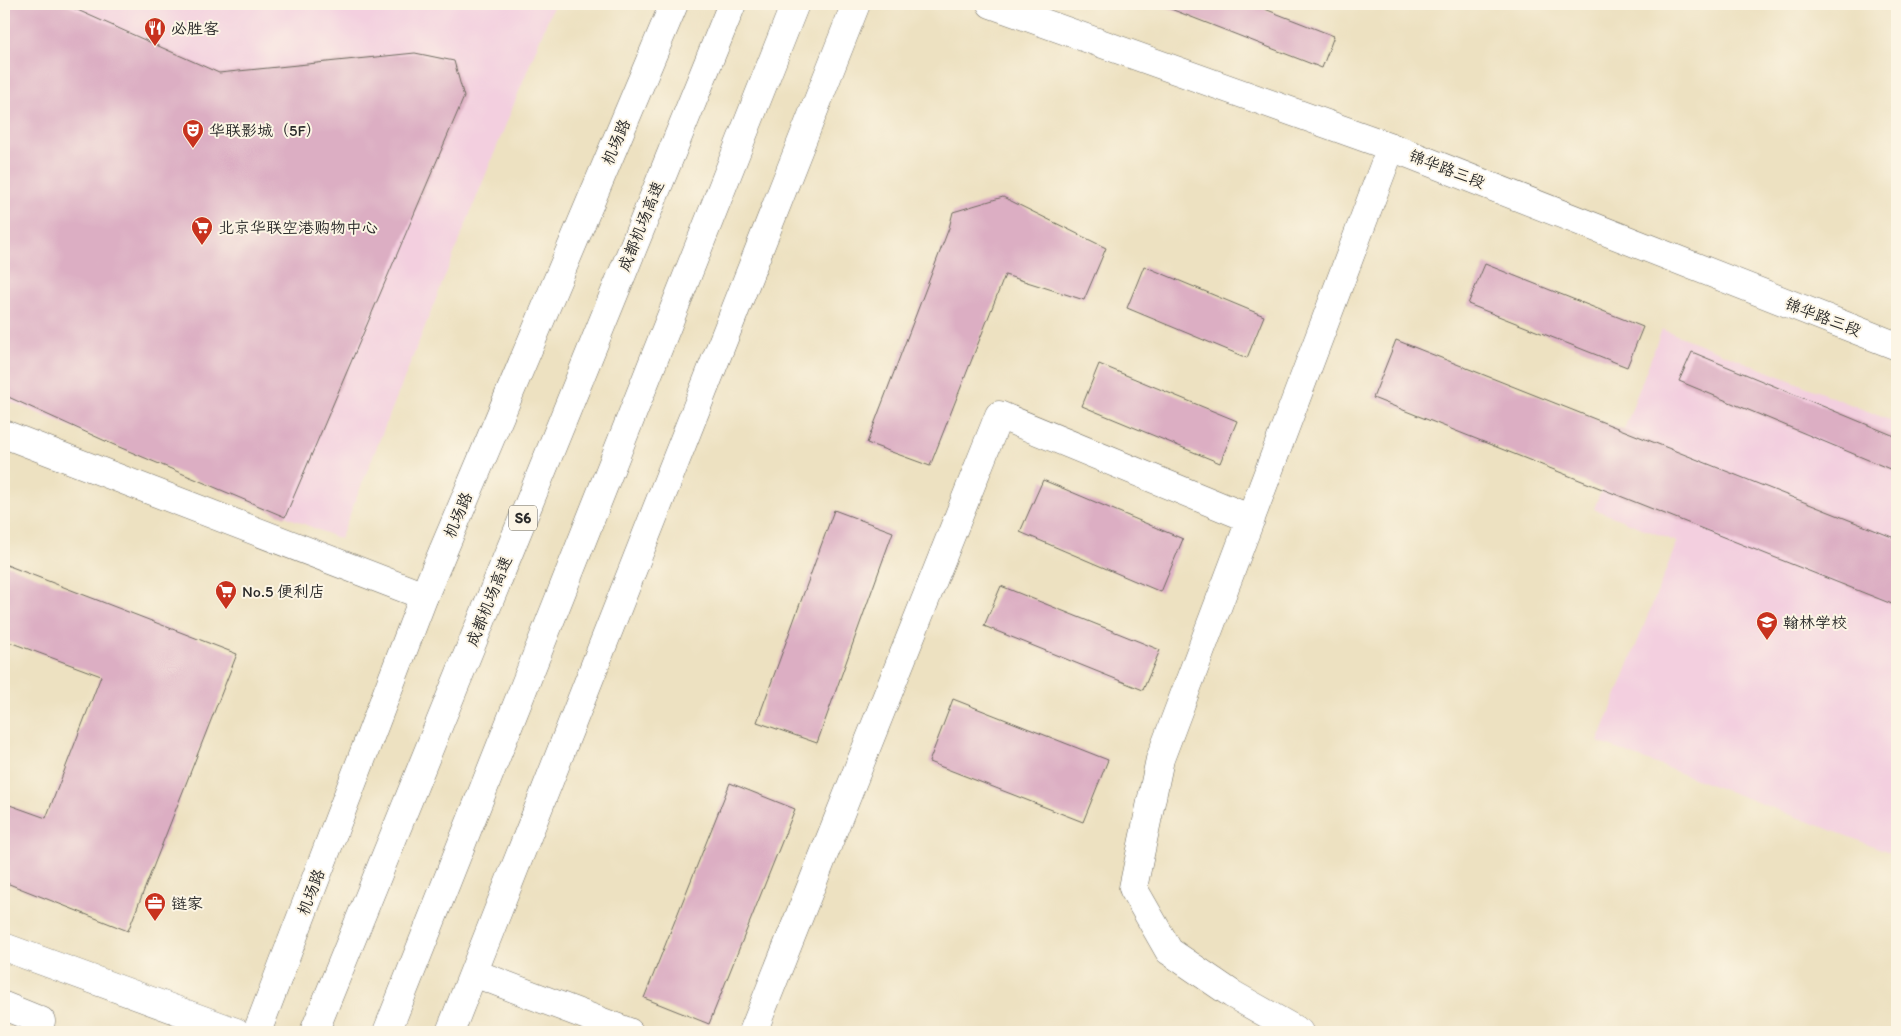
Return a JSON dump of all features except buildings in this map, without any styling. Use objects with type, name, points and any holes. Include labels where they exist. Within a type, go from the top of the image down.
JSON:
[{"type":"main road","name":"机场路","points":[[258,1032],[424,596],[674,4]]},
{"type":"main road","name":"成都机场高速","points":[[314,1032],[732,4]]},
{"type":"main road","points":[[387,1032],[795,4]]},
{"type":"main road","points":[[450,1032],[856,4]]},
{"type":"main road","name":"锦华路三段","points":[[991,4],[1391,147],[1897,346]]},
{"type":"main road","points":[[1299,1032],[1232,994],[1169,951],[1133,888],[1160,759],[1391,147]]},
{"type":"main road","points":[[753,1032],[999,415],[1251,519]]},
{"type":"main road","points":[[4,434],[424,596]]},
{"type":"main road","points":[[4,948],[236,1032]]},
{"type":"main road","points":[[474,972],[629,1032]]},
{"type":"main road","points":[[4,1006],[41,1021]]},
{"type":"shaded area","name":"北京华联空港购物中心","points":[[4,4],[554,4],[340,539],[4,399]]},
{"type":"shaded area","name":"翰林学校","points":[[1662,329],[1897,423],[1897,855],[1598,742],[1677,542],[1594,509]]},
{"type":"place","name":"必胜客","points":[[155,47]]},
{"type":"place","name":"华联影城（5F）","points":[[193,149]]},
{"type":"place","name":"北京华联空港购物中心","points":[[202,246]]},
{"type":"place","name":"No.5 便利店","points":[[226,610]]},
{"type":"place","name":"翰林学校","points":[[1767,641]]},
{"type":"place","name":"链家","points":[[155,922]]}]
